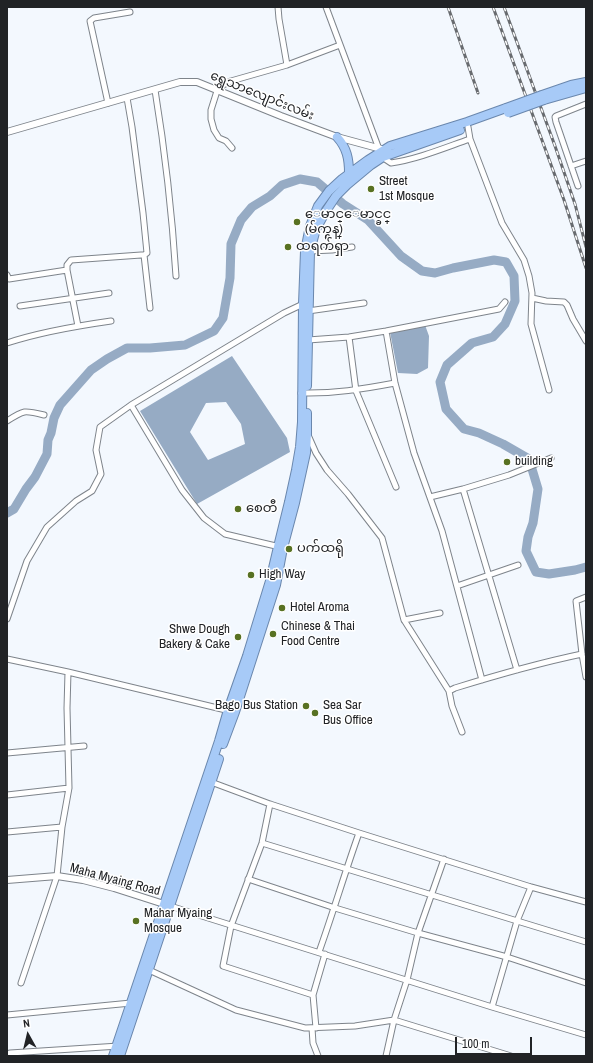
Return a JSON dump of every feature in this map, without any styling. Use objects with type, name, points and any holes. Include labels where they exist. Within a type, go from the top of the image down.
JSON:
[{"type":"highway","points":[[381,152],[392,153],[468,127],[543,98],[571,85],[586,82]]},
{"type":"highway","points":[[543,98],[586,88]]},
{"type":"highway","points":[[113,1056],[120,1046],[149,970],[167,905],[219,741],[276,585],[280,547],[300,447],[308,340],[310,251],[316,229],[326,211],[333,193],[342,178],[390,146],[507,111]]},
{"type":"highway","points":[[337,137],[346,148],[349,173]]},
{"type":"highway","points":[[280,547],[295,503],[306,454],[307,434],[304,393],[303,304],[304,251],[310,226],[318,206],[371,165],[381,152]]},
{"type":"highway","points":[[120,1056],[120,1046],[131,1002],[211,782],[231,711]]},
{"type":"street","points":[[278,7],[287,65]]},
{"type":"street","points":[[326,7],[381,152],[391,163],[431,153],[470,139]]},
{"type":"street","points":[[108,103],[90,21],[94,18],[130,12]]},
{"type":"street","points":[[232,148],[226,141],[219,138],[214,130],[211,119],[211,110],[217,91],[223,85],[287,65],[340,45]]},
{"type":"street","name":"ရွှေသာလျောင်းလမ်း","points":[[7,132],[180,82],[197,82],[281,116],[381,152]]},
{"type":"street","points":[[155,90],[170,192],[176,276]]},
{"type":"street","points":[[127,98],[143,213],[147,250],[147,253],[144,255],[150,308]]},
{"type":"street","points":[[578,186],[555,117],[586,104]]},
{"type":"street","points":[[468,127],[470,139],[502,223],[524,260],[532,298],[531,324],[549,390]]},
{"type":"street","points":[[571,166],[586,161]]},
{"type":"street","points":[[310,251],[352,247]]},
{"type":"street","points":[[78,326],[67,270],[67,265],[71,260],[144,255]]},
{"type":"street","points":[[7,276],[9,279],[67,270]]},
{"type":"street","points":[[20,306],[109,293]]},
{"type":"street","points":[[532,298],[546,302],[564,302],[567,304],[573,319],[586,342]]},
{"type":"street","points":[[308,340],[349,337],[386,331],[499,309],[505,302]]},
{"type":"street","points":[[308,311],[364,303]]},
{"type":"street","points":[[7,619],[27,560],[47,527],[76,501],[92,491],[101,474],[96,450],[100,427],[131,405],[284,313],[303,304]]},
{"type":"street","points":[[7,343],[18,339],[78,326],[111,321]]},
{"type":"street","points":[[386,331],[395,383],[414,453],[442,531],[482,680]]},
{"type":"street","points":[[349,337],[356,390],[396,487]]},
{"type":"street","points":[[304,393],[336,393],[395,383]]},
{"type":"street","points":[[131,405],[182,490],[204,518],[225,534],[280,547]]},
{"type":"street","points":[[7,421],[21,412],[30,411],[44,415]]},
{"type":"street","points":[[307,434],[316,453],[327,470],[348,494],[382,538],[404,620],[449,691],[452,706],[462,732]]},
{"type":"street","points":[[430,497],[509,475],[551,458]]},
{"type":"street","points":[[463,489],[517,670]]},
{"type":"street","points":[[457,586],[518,565]]},
{"type":"street","points":[[586,597],[576,601],[586,677]]},
{"type":"street","points":[[404,620],[440,613]]},
{"type":"street","points":[[449,691],[550,660],[582,654]]},
{"type":"street","points":[[7,659],[231,711]]},
{"type":"street","points":[[21,983],[57,876],[62,827],[69,788],[67,708],[68,672]]},
{"type":"street","points":[[7,753],[84,746]]},
{"type":"street","points":[[211,782],[270,804],[359,833],[586,902]]},
{"type":"street","points":[[7,795],[69,788]]},
{"type":"street","points":[[270,804],[262,843],[231,926],[223,966],[313,995]]},
{"type":"street","points":[[7,832],[62,827]]},
{"type":"street","points":[[318,1056],[313,1043],[313,995],[322,953],[346,869],[359,833]]},
{"type":"street","points":[[262,843],[586,942]]},
{"type":"street","points":[[386,1056],[394,1020],[407,980],[418,933],[444,860]]},
{"type":"street","name":"Maha Myaing Road","points":[[7,880],[57,876],[83,880],[167,905]]},
{"type":"street","points":[[248,879],[335,908],[418,933],[507,957],[586,983]]},
{"type":"street","points":[[492,1007],[517,921],[531,886]]},
{"type":"street","points":[[167,905],[586,1035]]},
{"type":"street","points":[[149,970],[236,1010],[305,1028],[355,1026],[394,1020],[512,1056]]},
{"type":"street","points":[[7,1015],[131,1002]]},
{"type":"street","points":[[10,1054],[120,1046]]},
{"type":"water","points":[[425,325],[429,336],[428,368],[417,374],[398,373],[390,332]]},
{"type":"water","points":[[232,356],[287,438],[290,452],[197,504],[140,411]],"holes":[[[226,402],[241,424],[245,444],[208,460],[190,432],[206,403]]]},
{"type":"waterway","points":[[7,513],[14,509],[35,477],[47,454],[48,440],[54,418],[60,405],[91,370],[127,348],[185,345],[214,331],[223,318],[230,278],[231,244],[241,220],[252,207],[270,196],[282,185],[300,179],[317,182],[343,204],[368,220],[401,256],[422,271],[435,273],[494,260],[506,262],[514,276],[515,301],[505,324],[493,337],[472,343],[447,365],[440,382],[446,409],[464,429],[479,433],[503,444],[529,459],[538,489],[533,523],[528,537],[526,551],[536,572],[549,574],[586,567]]},
{"type":"railway","points":[[448,7],[478,93]]},
{"type":"railway","points":[[493,7],[564,200],[586,268]]},
{"type":"railway","points":[[504,7],[575,204],[586,247]]},
{"type":"place","name":"Street 1st Mosque","points":[[371,189]]},
{"type":"place","name":"ေမာင္ေမာင္ခင္ (မ်က္မွန္)","points":[[297,222]]},
{"type":"place","name":"ထရက်ရှာ","points":[[288,247]]},
{"type":"place","name":"building","points":[[507,462]]},
{"type":"place","name":"စေတီ","points":[[238,509]]},
{"type":"place","name":"ပက်ထရို","points":[[289,549]]},
{"type":"place","name":"High Way","points":[[251,575]]},
{"type":"place","name":"Hotel Aroma","points":[[282,608]]},
{"type":"place","name":"Chinese & Thai Food Centre","points":[[273,634]]},
{"type":"place","name":"Shwe Dough Bakery & Cake","points":[[238,637]]},
{"type":"place","name":"Bago Bus Station","points":[[306,706]]},
{"type":"place","name":"Sea Sar Bus Office","points":[[315,713]]},
{"type":"place","name":"Mahar Myaing Mosque","points":[[136,921]]}]
